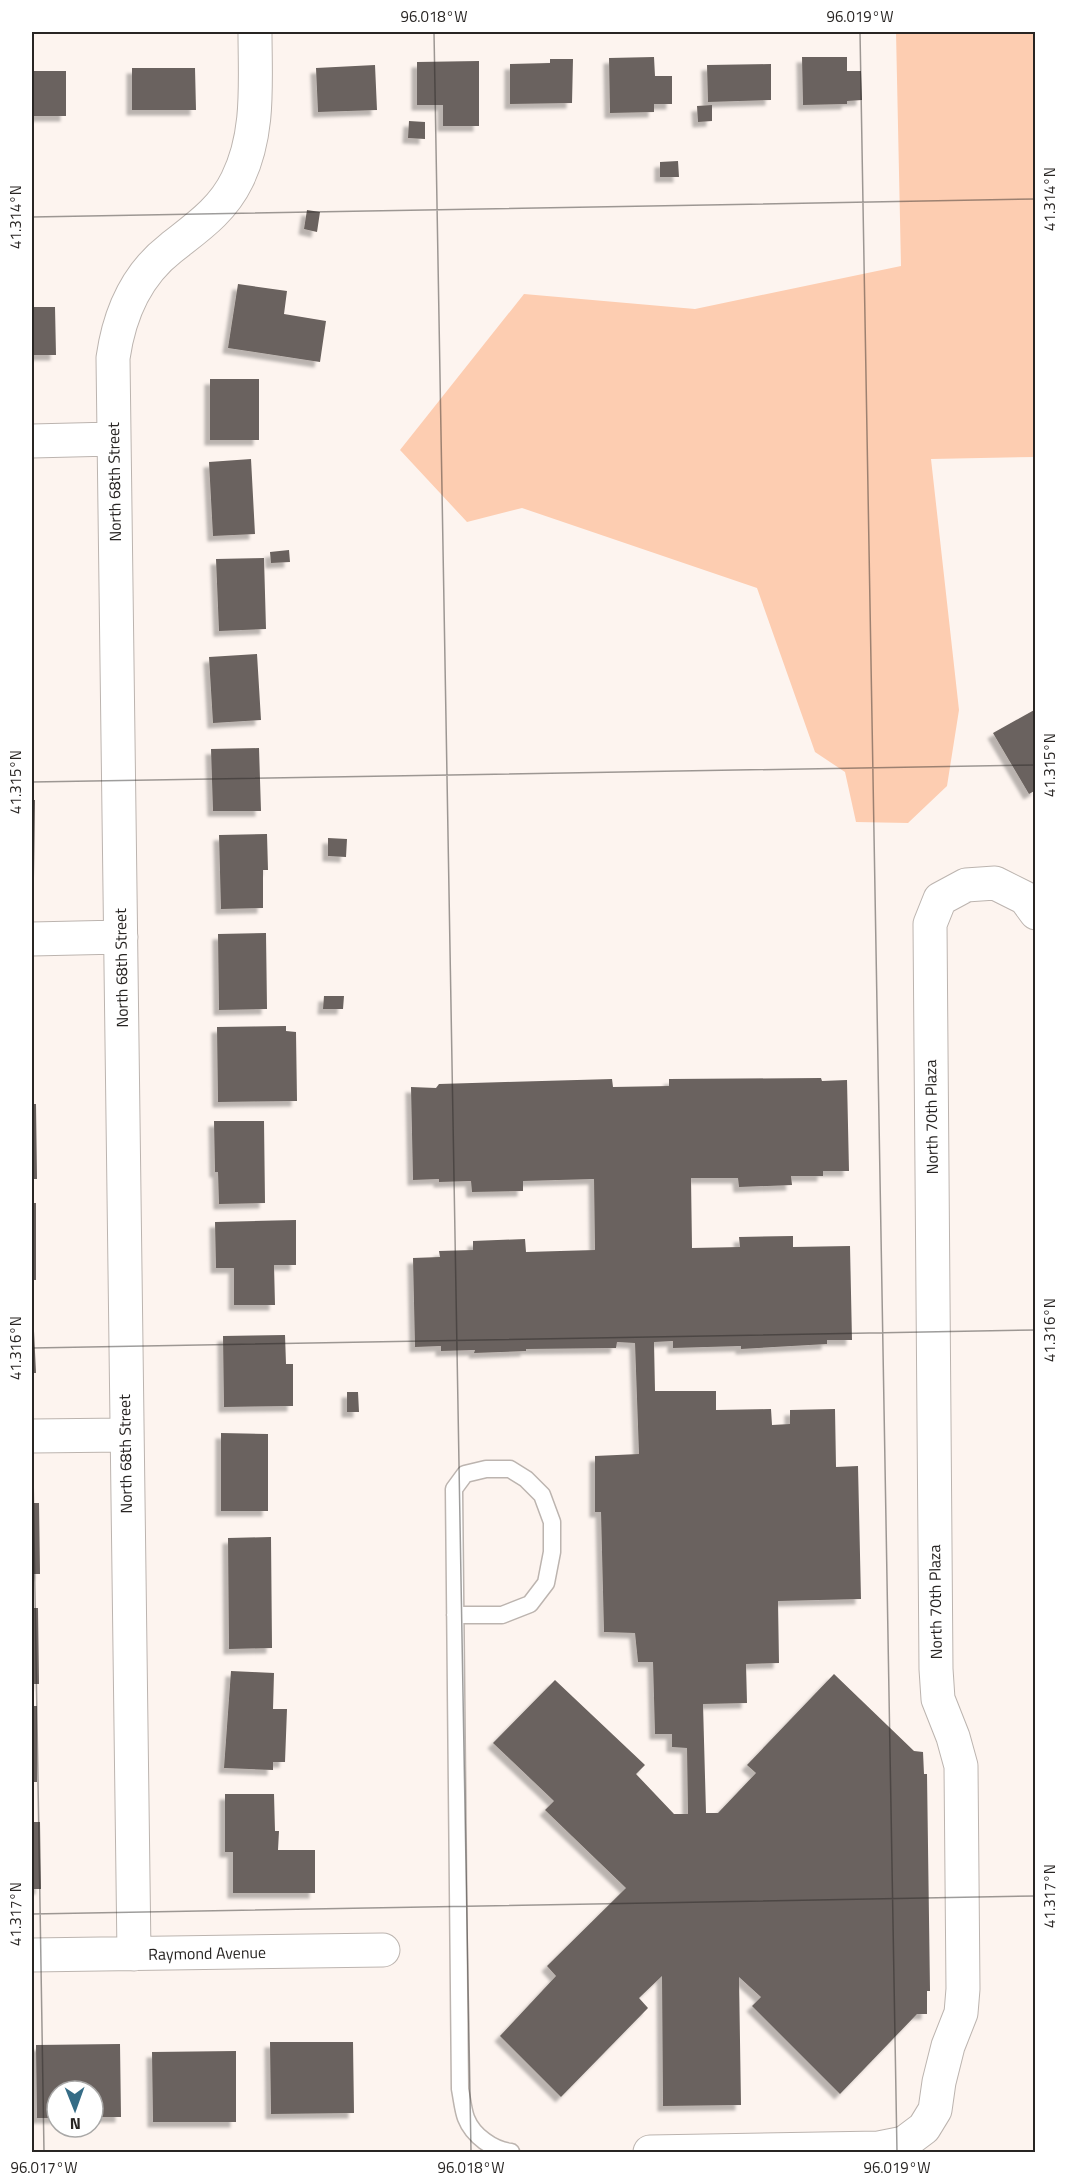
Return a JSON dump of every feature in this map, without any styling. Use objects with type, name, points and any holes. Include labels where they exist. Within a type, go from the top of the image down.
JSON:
[{"type":"street","name":"North 68th Street","points":[[134,1954],[125,1435],[121,938],[112,358],[116,335],[126,306],[148,270],[170,249],[199,228],[220,207],[237,182],[248,154],[255,118],[255,32]]},
{"type":"street","points":[[32,441],[114,439]]},
{"type":"street","name":"North 70th Plaza","points":[[650,2152],[879,2148],[904,2143],[924,2128],[935,2110],[948,2046],[961,2013],[963,1989],[961,1766],[953,1737],[938,1699],[936,1669],[930,924],[940,899],[966,885],[995,883],[1025,898],[1035,913]]},
{"type":"street","points":[[32,939],[121,938]]},
{"type":"street","points":[[32,1436],[125,1435]]},
{"type":"street","name":"Raymond Avenue","points":[[32,1956],[383,1950]]},
{"type":"lane","points":[[455,1616],[502,1615],[530,1604],[546,1583],[552,1552],[552,1522],[542,1495],[526,1479],[510,1469],[486,1469],[465,1474],[454,1489],[455,1616],[460,2089],[466,2120],[480,2138],[500,2151],[511,2152]]},
{"type":"lane","points":[[633,2152],[650,2152]]},
{"type":"shaded area","points":[[896,32],[1036,32],[1035,457],[931,459],[959,710],[947,786],[908,823],[856,822],[845,772],[815,752],[757,588],[522,508],[467,522],[400,450],[524,294],[695,309],[901,266]]},
{"type":"building","points":[[654,57],[655,76],[672,76],[672,104],[654,104],[654,112],[610,113],[609,58]]},
{"type":"building","points":[[802,57],[847,57],[847,71],[861,71],[862,100],[847,101],[847,104],[803,105]]},
{"type":"building","points":[[550,59],[573,59],[572,103],[510,104],[510,64],[550,63]]},
{"type":"building","points":[[479,61],[479,126],[443,126],[443,105],[417,105],[417,62]]},
{"type":"building","points":[[771,64],[771,100],[708,102],[707,65]]},
{"type":"building","points":[[375,65],[377,110],[318,112],[316,68]]},
{"type":"building","points":[[132,68],[195,68],[196,110],[132,110]]},
{"type":"building","points":[[32,71],[66,71],[66,116],[32,116]]},
{"type":"building","points":[[712,105],[712,121],[698,122],[697,106]]},
{"type":"building","points":[[409,121],[425,122],[425,139],[408,138]]},
{"type":"building","points":[[678,161],[679,177],[660,177],[660,162]]},
{"type":"building","points":[[307,210],[320,212],[317,232],[304,229]]},
{"type":"building","points":[[238,284],[287,291],[284,314],[326,321],[320,362],[228,348]]},
{"type":"building","points":[[32,307],[55,307],[56,355],[32,355]]},
{"type":"building","points":[[210,379],[259,379],[259,440],[210,440]]},
{"type":"building","points":[[251,459],[255,534],[213,536],[209,462]]},
{"type":"building","points":[[289,550],[290,562],[271,563],[270,552]]},
{"type":"building","points":[[264,558],[266,629],[219,631],[216,559]]},
{"type":"building","points":[[257,654],[261,720],[213,723],[209,657]]},
{"type":"building","points":[[1036,709],[1036,790],[1029,794],[993,733]]},
{"type":"building","points":[[259,748],[261,811],[213,811],[211,749]]},
{"type":"building","points":[[32,800],[35,800],[34,878],[32,878]]},
{"type":"building","points":[[267,834],[268,870],[263,870],[263,908],[221,909],[219,835]]},
{"type":"building","points":[[328,838],[347,839],[346,857],[328,856]]},
{"type":"building","points":[[266,933],[267,1009],[219,1010],[218,934]]},
{"type":"building","points":[[324,996],[344,996],[343,1009],[323,1009]]},
{"type":"building","points":[[286,1026],[286,1031],[296,1032],[297,1101],[218,1102],[217,1027]]},
{"type":"building","points":[[821,1078],[822,1081],[847,1080],[849,1171],[823,1171],[823,1176],[791,1176],[792,1185],[739,1187],[738,1178],[691,1178],[692,1248],[740,1247],[739,1237],[793,1236],[793,1247],[850,1246],[852,1340],[827,1340],[827,1344],[741,1349],[741,1346],[673,1348],[673,1341],[654,1342],[655,1391],[716,1391],[716,1410],[771,1409],[772,1425],[790,1424],[790,1410],[835,1409],[836,1467],[858,1466],[861,1599],[778,1601],[779,1663],[746,1664],[747,1703],[703,1704],[706,1813],[718,1813],[756,1773],[747,1765],[834,1674],[914,1751],[923,1752],[924,1774],[927,1774],[930,1991],[927,1991],[927,2014],[917,2014],[840,2094],[752,2006],[761,1997],[739,1977],[741,2105],[663,2106],[662,1976],[639,1998],[648,2008],[561,2097],[500,2036],[556,1976],[547,1966],[626,1888],[545,1810],[554,1801],[493,1743],[555,1680],[645,1765],[636,1774],[674,1814],[688,1814],[687,1748],[672,1747],[672,1734],[655,1734],[653,1662],[638,1662],[635,1633],[604,1632],[601,1512],[595,1512],[595,1456],[639,1454],[635,1343],[617,1342],[616,1348],[526,1349],[526,1351],[474,1353],[475,1350],[441,1351],[441,1346],[415,1347],[413,1258],[440,1257],[439,1251],[473,1250],[473,1241],[525,1239],[526,1252],[595,1250],[594,1179],[523,1181],[523,1191],[472,1192],[471,1181],[413,1180],[411,1087],[436,1088],[439,1084],[612,1079],[613,1087],[669,1086],[669,1079]]},
{"type":"building","points":[[32,1104],[36,1104],[37,1179],[32,1179]]},
{"type":"building","points":[[214,1121],[264,1121],[265,1203],[219,1204],[218,1172],[215,1172]]},
{"type":"building","points":[[32,1203],[36,1203],[36,1280],[32,1280]]},
{"type":"building","points":[[296,1220],[296,1265],[274,1265],[275,1305],[234,1305],[234,1268],[216,1268],[215,1222]]},
{"type":"building","points":[[33,1310],[36,1373],[32,1373]]},
{"type":"building","points":[[285,1335],[286,1364],[293,1364],[293,1406],[224,1407],[223,1336]]},
{"type":"building","points":[[347,1392],[358,1392],[359,1412],[347,1412]]},
{"type":"building","points":[[221,1433],[268,1434],[268,1511],[221,1511]]},
{"type":"building","points":[[32,1503],[39,1503],[40,1574],[32,1574]]},
{"type":"building","points":[[271,1537],[272,1648],[229,1649],[228,1538]]},
{"type":"building","points":[[32,1608],[38,1608],[39,1684],[32,1684]]},
{"type":"building","points":[[231,1671],[274,1673],[273,1709],[287,1709],[285,1762],[273,1762],[273,1770],[224,1768]]},
{"type":"building","points":[[32,1706],[37,1706],[37,1782],[32,1782]]},
{"type":"building","points":[[225,1794],[274,1794],[275,1831],[279,1831],[278,1850],[315,1850],[315,1893],[233,1893],[233,1852],[225,1852]]},
{"type":"building","points":[[32,1822],[40,1822],[41,1889],[32,1889]]},
{"type":"building","points":[[270,2042],[353,2042],[354,2113],[271,2114]]},
{"type":"building","points":[[120,2044],[121,2117],[105,2117],[105,2079],[45,2079],[45,2118],[37,2118],[36,2045]]},
{"type":"building","points":[[236,2051],[236,2122],[153,2122],[152,2052]]}]
